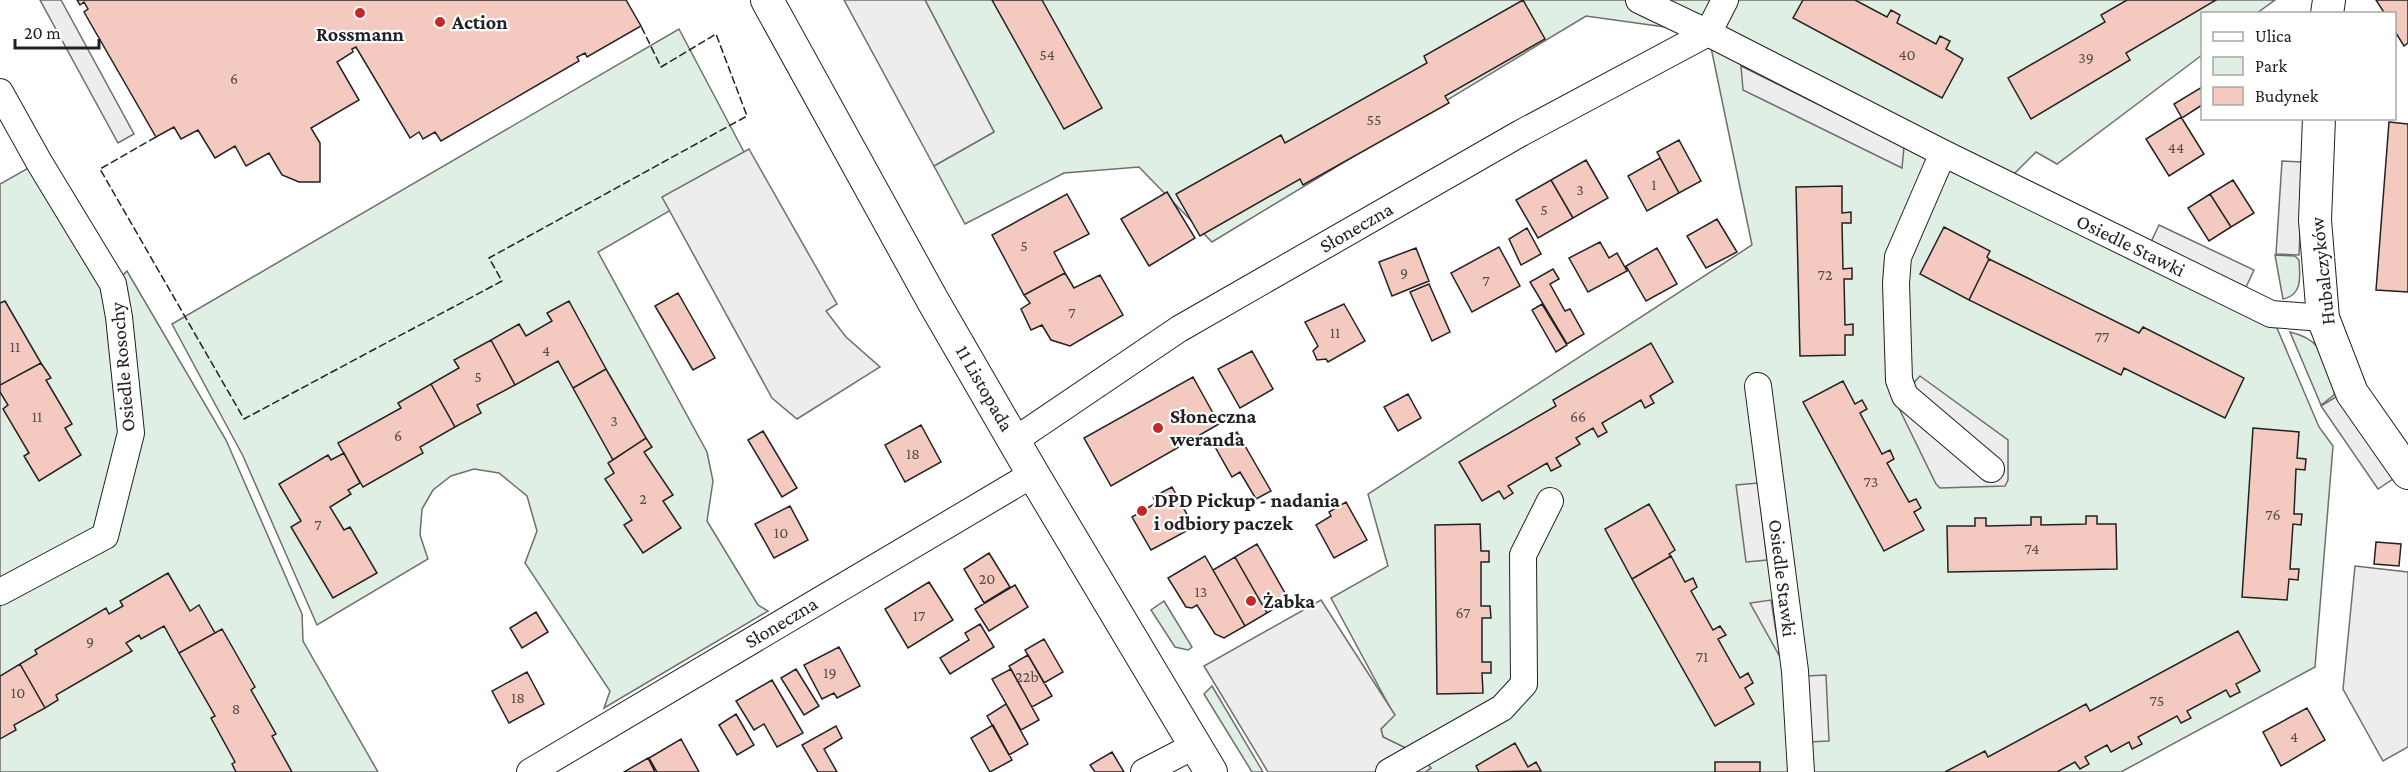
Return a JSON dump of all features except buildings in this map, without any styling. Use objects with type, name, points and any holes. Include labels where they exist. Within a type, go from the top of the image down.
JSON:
[{"type":"street","name":"11 Listopada","points":[[767,0],[933,301],[1032,474],[1211,772]]},
{"type":"street","name":"Osiedle Stawki","points":[[1639,0],[2271,314],[2323,318]]},
{"type":"street","points":[[1708,33],[1725,0]]},
{"type":"street","name":"Słoneczna","points":[[1015,441],[1179,329],[1521,133],[1708,33]]},
{"type":"street","name":"Osiedle Rosochy","points":[[0,592],[105,536],[131,433],[119,317],[113,284],[3,102]]},
{"type":"street","name":"Hubalczyków","points":[[2319,120],[2314,219],[2323,318],[2352,393],[2408,473]]},
{"type":"street","points":[[1943,153],[1898,257],[1896,283],[1899,380],[1905,396],[1992,469]]},
{"type":"street","name":"Osiedle Stawki","points":[[1758,386],[1795,671],[1800,772]]},
{"type":"street","name":"Słoneczna","points":[[530,772],[1032,474]]},
{"type":"street","points":[[1389,772],[1502,708],[1524,684],[1523,555],[1550,501]]},
{"type":"street","points":[[1143,772],[1194,746]]},
{"type":"green space","points":[[925,0],[2275,0],[2258,12],[2201,12],[2201,56],[2057,164],[2036,152],[2005,183],[2271,314],[2319,427],[2333,446],[2315,667],[2121,772],[1425,772],[1431,768],[1418,754],[1383,737],[1381,729],[1394,715],[1331,598],[1388,566],[1368,494],[1752,245],[1708,33],[1586,16],[1212,242],[1139,167],[1064,173],[965,224],[934,166],[994,132]]},
{"type":"green space","points":[[679,29],[744,152],[671,210],[598,252],[707,452],[713,481],[707,521],[758,605],[768,611],[604,708],[610,691],[525,563],[537,531],[527,496],[499,473],[474,469],[451,476],[433,490],[422,509],[420,535],[428,559],[317,625],[243,456],[172,324]]},
{"type":"green space","points":[[39,162],[114,284],[127,271],[226,440],[302,614],[303,641],[378,772],[0,772],[0,184]]},
{"type":"green space","points":[[2275,255],[2295,256],[2299,260],[2300,278],[2297,289],[2289,297],[2283,299]]},
{"type":"green space","points":[[2290,332],[2310,340],[2322,353],[2335,390],[2334,395],[2321,405]]},
{"type":"green space","points":[[1164,601],[1192,647],[1188,650],[1175,647],[1151,610]]},
{"type":"green space","points":[[1212,686],[1263,772],[1252,772],[1204,694]]},
{"type":"shaded area","points":[[40,0],[61,0],[134,134],[118,143]]},
{"type":"shaded area","points":[[844,0],[925,0],[994,132],[934,166]]},
{"type":"shaded area","points":[[1741,66],[1904,147],[1902,168],[1743,90]]},
{"type":"shaded area","points":[[749,149],[837,304],[826,311],[846,337],[880,367],[797,419],[772,398],[662,197]]},
{"type":"shaded area","points":[[2282,161],[2303,162],[2299,255],[2276,254]]},
{"type":"shaded area","points":[[2159,225],[2254,270],[2246,287],[2151,242]]},
{"type":"shaded area","points":[[1920,376],[2008,440],[2008,480],[2005,486],[1940,488],[1936,484],[1892,394],[1910,387]]},
{"type":"shaded area","points":[[2339,395],[2396,477],[2378,489],[2321,406]]},
{"type":"shaded area","points":[[1758,483],[1767,560],[1746,562],[1736,485]]},
{"type":"shaded area","points":[[2355,566],[2408,572],[2408,747],[2383,761],[2343,689]]},
{"type":"shaded area","points":[[1321,600],[1395,715],[1381,729],[1383,737],[1418,754],[1431,768],[1425,772],[1268,772],[1204,666]]},
{"type":"shaded area","points":[[1771,600],[1780,657],[1750,603]]},
{"type":"shaded area","points":[[1826,675],[1829,741],[1808,742],[1806,676]]},
{"type":"fence","points":[[156,137],[100,169],[244,419],[502,281],[489,258],[747,116],[716,34],[661,67],[641,26]]},
{"type":"place","name":"Rossmann","points":[[360,13]]},
{"type":"place","name":"Action","points":[[440,22]]},
{"type":"place","name":"Słoneczna weranda","points":[[1158,428]]},
{"type":"place","name":"DPD Pickup - nadania i odbiory paczek","points":[[1142,511]]},
{"type":"place","name":"Żabka","points":[[1251,601]]}]
